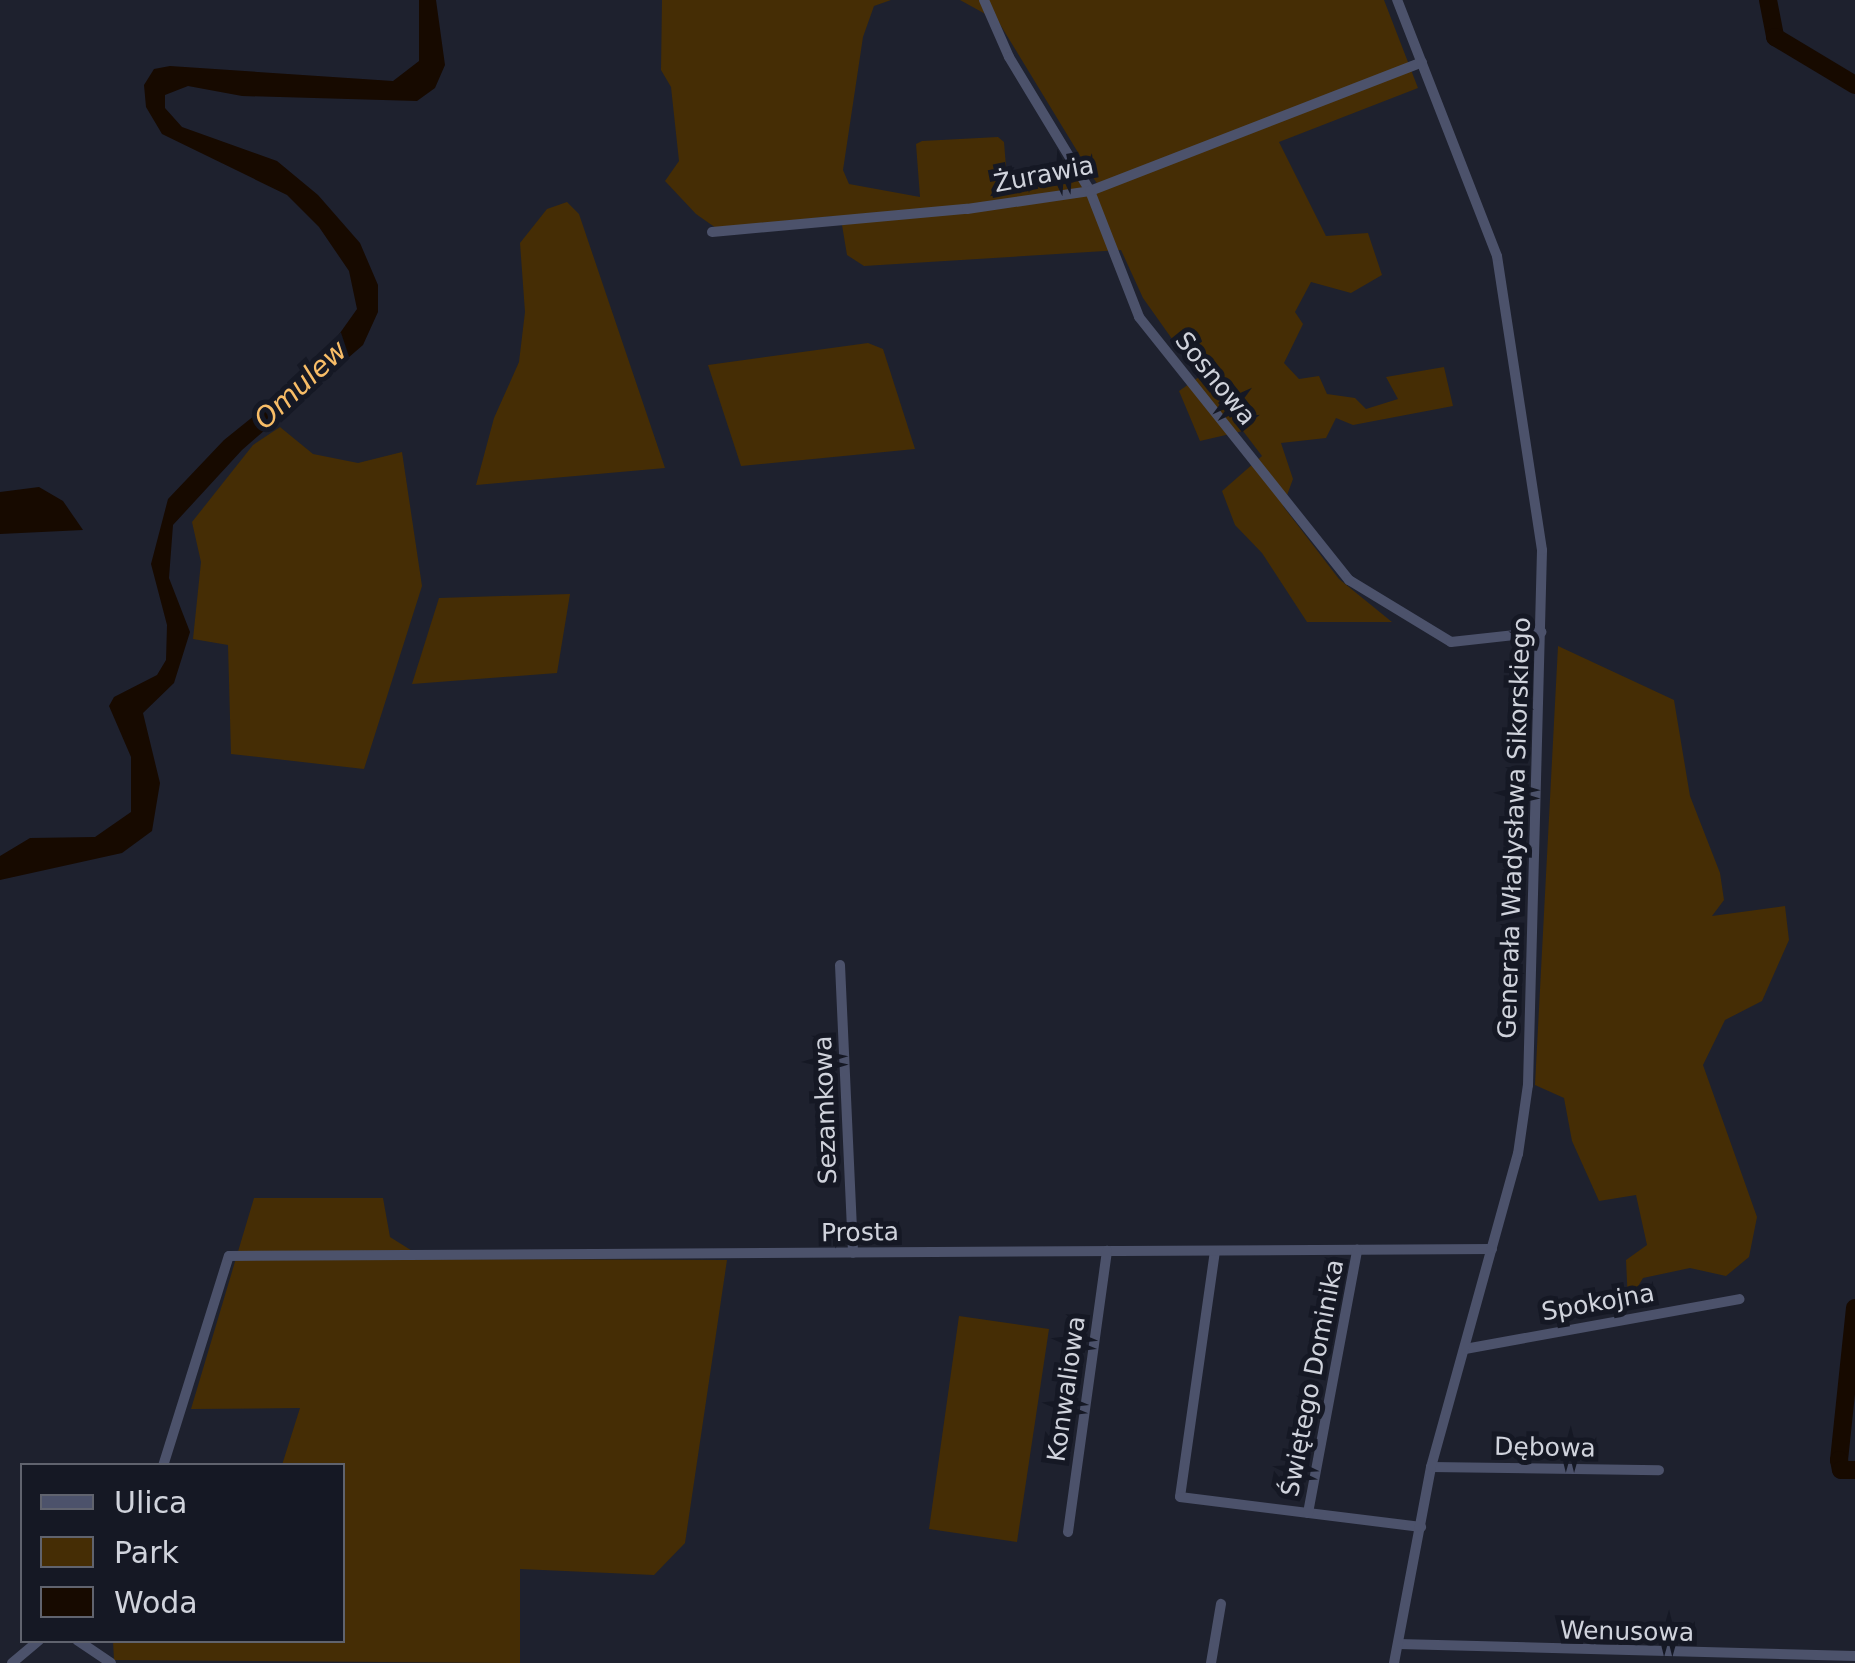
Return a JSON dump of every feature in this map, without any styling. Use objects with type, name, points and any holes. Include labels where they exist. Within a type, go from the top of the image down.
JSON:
[{"type":"street","name":"Sosnowa","points":[[984,0],[1009,57],[1090,191],[1139,317],[1349,580],[1451,642],[1541,632]]},
{"type":"street","name":"Generała Władysława Sikorskiego","points":[[1394,1663],[1431,1467],[1492,1250],[1528,1085],[1541,632],[1537,497],[1497,256],[1396,0]]},
{"type":"street","name":"Żurawia","points":[[712,232],[948,212],[1090,191],[1422,62]]},
{"type":"street","name":"Sezamkowa","points":[[840,965],[852,1253]]},
{"type":"street","name":"Świętego Dominika","points":[[1308,1514],[1358,1250]]},
{"type":"street","name":"Prosta","points":[[164,1463],[229,1256],[1492,1250]]},
{"type":"street","name":"Konwaliowa","points":[[1068,1532],[1107,1251]]},
{"type":"street","points":[[1215,1251],[1180,1497],[1421,1527]]},
{"type":"street","name":"Spokojna","points":[[1465,1348],[1739,1300]]},
{"type":"street","name":"Dębowa","points":[[1431,1467],[1659,1470]]},
{"type":"street","points":[[1211,1663],[1221,1604]]},
{"type":"street","points":[[12,1663],[35,1643]]},
{"type":"street","points":[[81,1643],[110,1663]]},
{"type":"street","name":"Wenusowa","points":[[1398,1644],[1855,1656]]},
{"type":"green space","points":[[662,0],[891,0],[874,6],[863,37],[843,170],[849,184],[920,197],[916,144],[922,141],[998,137],[1004,142],[1007,179],[1057,172],[1099,187],[998,21],[960,0],[1384,0],[1418,88],[1279,142],[1326,236],[1368,233],[1382,275],[1351,293],[1311,282],[1295,312],[1303,324],[1284,363],[1299,379],[1319,376],[1327,394],[1355,398],[1366,409],[1398,399],[1386,377],[1444,367],[1453,406],[1353,425],[1336,418],[1326,438],[1281,443],[1293,479],[1283,506],[1339,579],[1392,622],[1307,622],[1262,553],[1235,525],[1222,491],[1262,456],[1243,431],[1200,441],[1179,391],[1199,377],[1143,298],[1121,250],[864,266],[847,255],[841,219],[835,216],[716,228],[696,214],[665,181],[679,161],[671,87],[661,70]]},
{"type":"green space","points":[[567,202],[579,214],[665,468],[476,485],[494,418],[519,362],[525,312],[520,243],[547,209]]},
{"type":"green space","points":[[868,343],[883,349],[915,449],[741,466],[708,365]]},
{"type":"green space","points":[[280,427],[313,454],[358,463],[402,452],[422,586],[364,769],[231,754],[228,645],[193,639],[201,562],[192,522],[253,445]]},
{"type":"green space","points":[[570,594],[557,673],[412,684],[439,598]]},
{"type":"green space","points":[[1558,646],[1674,700],[1690,796],[1720,873],[1724,900],[1712,916],[1785,906],[1789,940],[1762,1001],[1725,1020],[1703,1065],[1757,1217],[1749,1257],[1726,1276],[1690,1268],[1643,1278],[1628,1303],[1626,1260],[1647,1245],[1636,1195],[1599,1201],[1572,1141],[1564,1098],[1535,1085]]},
{"type":"green space","points":[[254,1198],[383,1198],[390,1237],[425,1259],[727,1260],[685,1543],[654,1575],[520,1569],[520,1663],[114,1660],[113,1643],[345,1643],[345,1463],[283,1463],[300,1408],[191,1409]]},
{"type":"green space","points":[[959,1316],[1049,1329],[1017,1542],[929,1529]]},
{"type":"water","name":"Omulew","points":[[419,0],[436,0],[445,65],[435,88],[417,101],[242,96],[188,86],[165,95],[165,108],[182,127],[277,161],[318,195],[360,243],[378,285],[378,312],[363,345],[242,450],[173,525],[169,578],[190,632],[174,683],[143,713],[160,783],[152,831],[122,853],[0,880],[0,856],[30,838],[95,837],[131,812],[131,757],[109,706],[114,697],[157,675],[166,660],[167,625],[151,564],[168,499],[224,440],[318,364],[357,309],[349,271],[319,227],[287,195],[162,134],[146,107],[144,85],[154,69],[170,66],[393,81],[419,61]]},
{"type":"water","points":[[39,487],[63,501],[83,530],[0,534],[0,492]]},
{"type":"waterway","points":[[1768,0],[1775,37],[1855,85]]},
{"type":"waterway","points":[[1855,1308],[1839,1460],[1841,1470],[1855,1470]]}]
